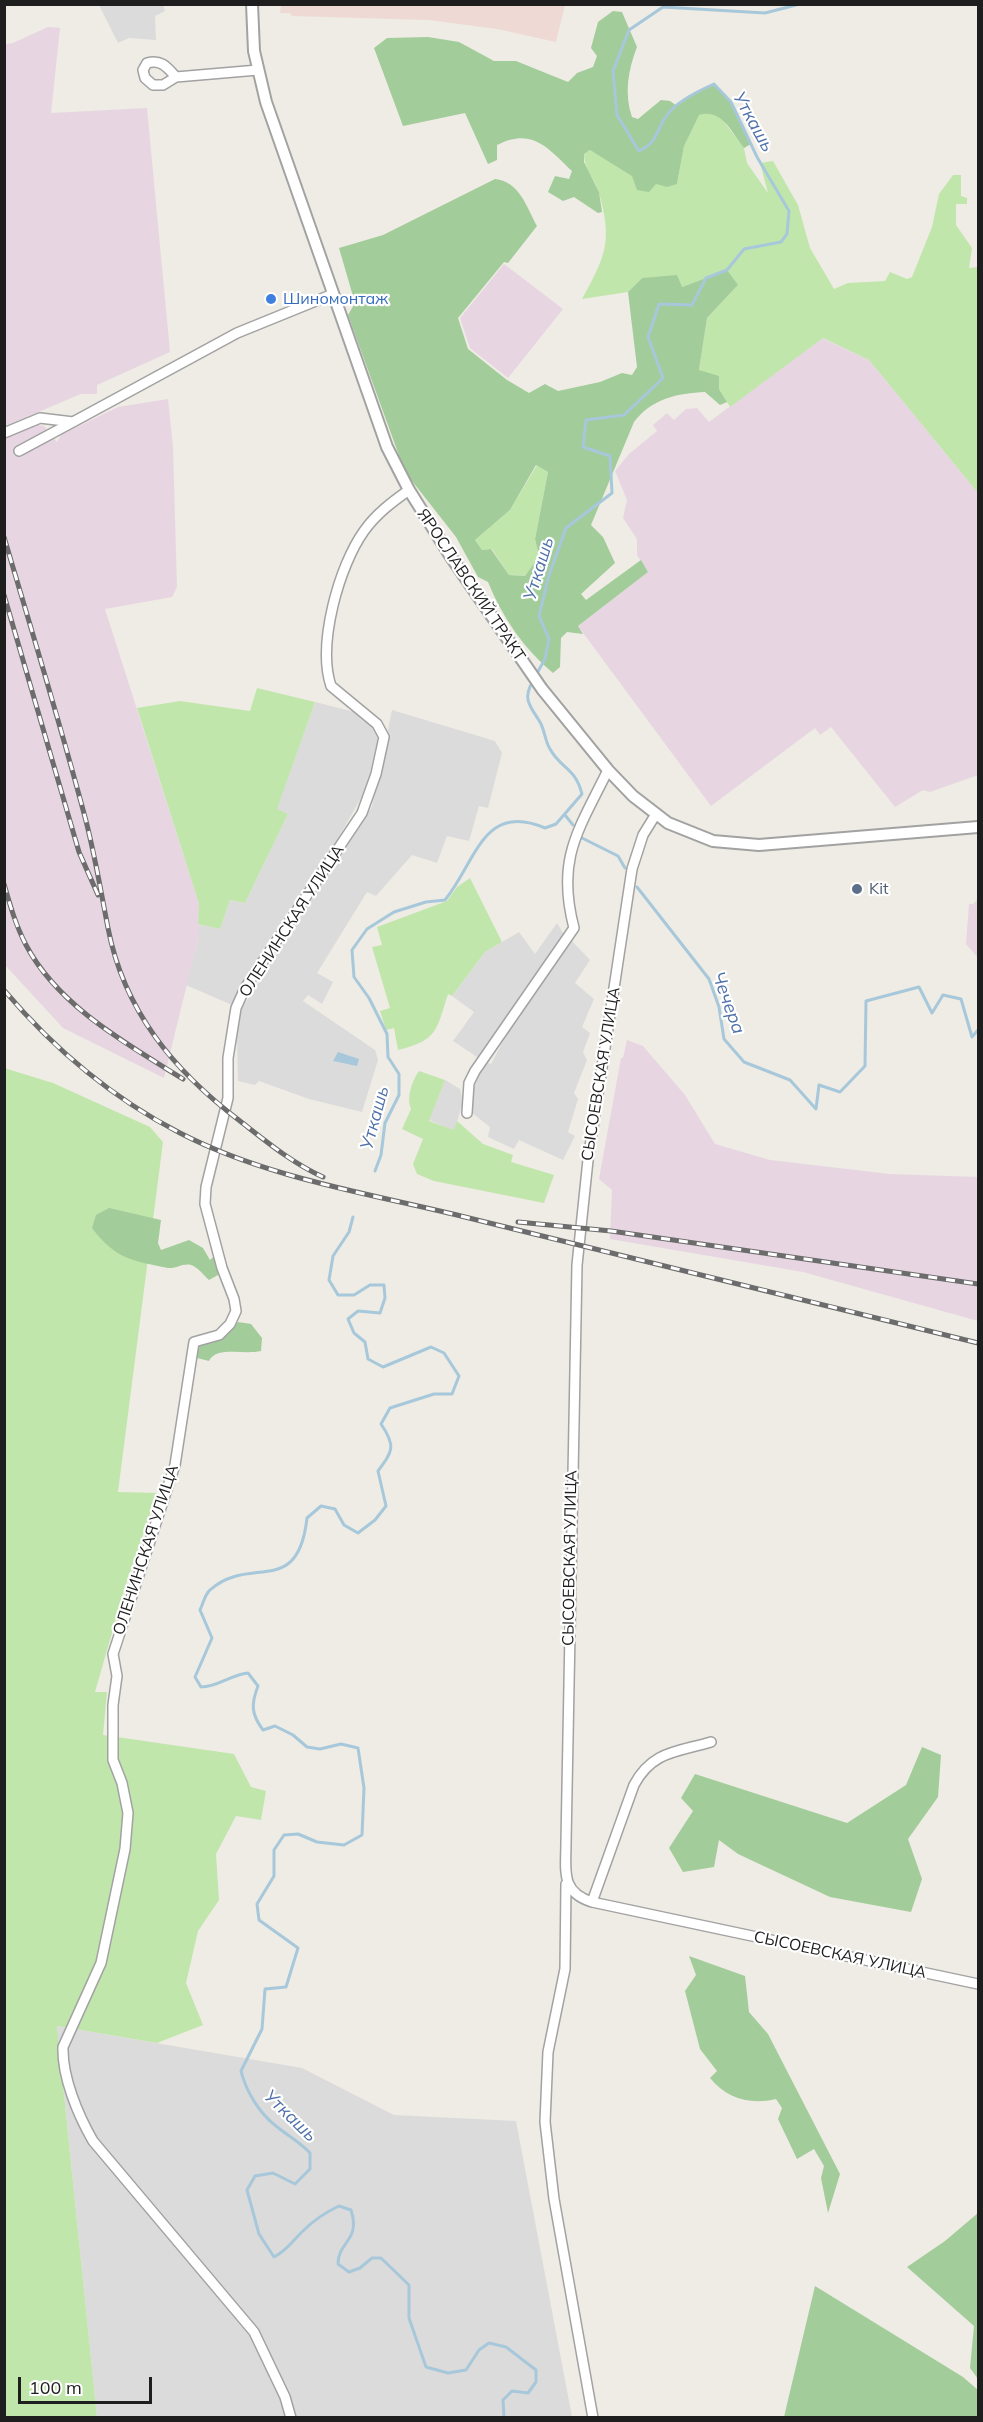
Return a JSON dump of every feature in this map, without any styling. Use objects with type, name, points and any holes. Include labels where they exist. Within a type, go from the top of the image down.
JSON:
[{"type":"street","name":"ЯРОСЛАВСКИЙ ТРАКТ","points":[[252,4],[251,27],[258,70],[273,125],[387,447],[409,490],[517,655],[608,770],[656,814],[697,837],[735,845],[978,827]]},
{"type":"street","points":[[176,77],[258,70]]},
{"type":"street","points":[[19,451],[237,333],[333,294]]},
{"type":"street","points":[[4,433],[40,418],[73,422]]},
{"type":"street","name":"ОЛЕНИНСКАЯ УЛИЦА","points":[[291,2418],[285,2397],[254,2332],[141,2201],[85,2128],[63,2061],[65,2037],[101,1963],[125,1849],[128,1813],[122,1783],[113,1760],[113,1705],[117,1676],[113,1654],[175,1465],[195,1342],[219,1335],[230,1324],[236,1311],[234,1299],[222,1268],[206,1204],[206,1187],[228,1098],[230,1032],[245,988],[362,813],[376,774],[384,737],[377,724],[331,686],[328,664],[330,624],[341,577],[353,550],[377,515],[409,490]]},
{"type":"street","points":[[467,1113],[469,1083],[475,1071],[574,928],[567,903],[567,862],[571,844],[608,770]]},
{"type":"street","name":"СЫСОЕВСКАЯ УЛИЦА","points":[[593,2418],[553,2190],[545,2122],[548,2052],[565,1969],[573,1374],[577,1265],[588,1160],[632,869],[643,835],[656,814]]},
{"type":"street","points":[[588,1901],[642,1770],[664,1754],[711,1742]]},
{"type":"street","points":[[567,1878],[574,1894],[588,1901]]},
{"type":"street","points":[[566,1919],[576,1902],[588,1901]]},
{"type":"street","name":"СЫСОЕВСКАЯ УЛИЦА","points":[[588,1901],[978,1984]]},
{"type":"shaded area","points":[[565,4],[556,42],[497,29],[429,20],[292,16],[290,13],[280,13],[281,5]]},
{"type":"shaded area","points":[[99,5],[163,5],[165,11],[155,16],[156,40],[129,38],[118,43]]},
{"type":"shaded area","points":[[48,27],[60,28],[51,113],[147,108],[170,352],[97,385],[97,394],[81,394],[5,426],[5,44],[13,43]]},
{"type":"shaded area","points":[[504,264],[563,309],[508,378],[470,348],[460,318]]},
{"type":"shaded area","points":[[822,338],[869,360],[978,493],[978,775],[930,792],[923,790],[895,807],[831,727],[820,735],[815,728],[711,806],[578,626],[648,572],[637,555],[637,539],[623,518],[627,500],[615,471],[629,454],[657,431],[653,425],[667,413],[674,420],[686,409],[697,408],[709,422]]},
{"type":"shaded area","points":[[168,399],[173,447],[177,587],[172,597],[105,609],[199,904],[198,939],[164,1078],[63,1028],[5,965],[4,439],[33,424],[44,426],[57,442],[61,435],[118,407]]},
{"type":"shaded area","points":[[315,702],[355,712],[363,721],[375,725],[379,733],[370,773],[361,798],[336,842],[263,949],[232,1005],[186,985],[198,939],[198,924],[220,929],[230,900],[245,903],[288,814],[276,810]]},
{"type":"shaded area","points":[[392,710],[495,741],[502,753],[488,808],[479,806],[469,841],[447,836],[437,863],[412,855],[376,896],[367,892],[317,973],[333,982],[322,1004],[308,995],[303,1001],[375,1050],[378,1060],[362,1112],[309,1099],[259,1081],[255,1085],[238,1081],[237,1043],[234,1037],[242,1008],[372,807]]},
{"type":"shaded area","points":[[978,899],[978,958],[966,944],[969,904],[973,904]]},
{"type":"shaded area","points":[[557,923],[565,936],[482,1055],[477,1057],[453,1041],[474,1012],[452,996],[485,952],[519,932],[535,954]]},
{"type":"shaded area","points":[[572,941],[590,960],[575,983],[594,999],[582,1027],[590,1033],[583,1052],[587,1060],[574,1093],[578,1099],[568,1132],[575,1136],[563,1160],[519,1140],[514,1149],[488,1137],[490,1127],[472,1113],[473,1090],[485,1062],[491,1064],[507,1034]]},
{"type":"shaded area","points":[[627,1040],[643,1046],[685,1095],[715,1144],[770,1160],[890,1174],[978,1177],[978,1321],[803,1272],[610,1239],[612,1190],[599,1179],[621,1058],[623,1058]]},
{"type":"shaded area","points":[[445,1080],[460,1089],[463,1102],[454,1131],[429,1120]]},
{"type":"shaded area","points":[[57,2026],[302,2068],[394,2115],[516,2121],[572,2417],[97,2417]]},
{"type":"green space","points":[[613,11],[622,12],[637,47],[628,82],[628,100],[632,117],[638,119],[661,100],[670,101],[677,106],[696,92],[714,84],[731,102],[751,144],[744,148],[720,118],[707,114],[699,115],[684,146],[677,184],[667,187],[656,184],[649,192],[637,190],[632,176],[590,150],[584,154],[584,162],[599,192],[602,212],[598,213],[574,197],[563,201],[548,192],[555,176],[569,179],[572,171],[539,143],[520,138],[509,140],[497,145],[497,160],[488,164],[465,113],[403,126],[374,48],[387,38],[428,37],[459,42],[494,61],[516,61],[568,82],[577,73],[593,67],[597,56],[591,48],[598,22]]},
{"type":"green space","points":[[709,112],[718,114],[744,148],[747,163],[768,193],[760,163],[773,161],[798,205],[810,248],[834,289],[848,283],[885,281],[890,272],[907,279],[912,277],[932,227],[939,194],[953,175],[961,175],[961,196],[967,198],[967,204],[956,204],[956,225],[972,248],[969,268],[978,267],[978,493],[869,360],[823,338],[730,407],[719,389],[699,370],[707,318],[738,285],[706,278],[682,287],[642,278],[628,292],[582,299],[601,260],[606,237],[599,193],[584,154],[590,150],[641,178],[677,184],[684,145],[698,115]]},
{"type":"green space","points":[[495,179],[504,181],[516,190],[537,226],[508,263],[504,262],[458,318],[468,349],[507,380],[529,393],[545,384],[558,391],[600,382],[622,373],[632,375],[637,367],[628,292],[642,278],[677,275],[682,287],[727,270],[738,285],[707,318],[699,370],[719,376],[719,389],[727,402],[720,405],[705,392],[675,396],[648,408],[634,422],[591,525],[603,537],[615,563],[581,594],[586,600],[641,560],[648,572],[578,626],[583,634],[567,632],[561,638],[560,667],[553,673],[542,664],[515,632],[488,582],[478,577],[456,537],[405,472],[348,315],[355,303],[339,248],[383,235]],"holes":[[[536,465],[548,472],[535,539],[539,556],[525,576],[509,575],[491,549],[482,550],[475,540],[510,510]]]},
{"type":"green space","points":[[537,465],[548,472],[535,539],[539,556],[525,576],[509,575],[492,549],[482,550],[475,540],[510,510]]},
{"type":"green space","points":[[257,688],[315,702],[277,809],[288,814],[245,903],[230,900],[220,929],[198,924],[199,904],[137,708],[180,701],[250,711]]},
{"type":"green space","points":[[470,878],[502,942],[485,952],[452,996],[448,994],[434,1032],[421,1042],[398,1050],[394,1028],[386,1030],[380,1011],[390,1008],[372,947],[382,945],[377,927],[447,901],[457,887]]},
{"type":"green space","points":[[4,1068],[53,1083],[150,1127],[163,1142],[118,1492],[157,1493],[126,1584],[95,1692],[107,1692],[103,1735],[234,1754],[251,1787],[266,1791],[261,1820],[236,1816],[216,1854],[219,1900],[198,1931],[186,1983],[203,2025],[157,2043],[57,2026],[97,2417],[5,2417]]},
{"type":"green space","points":[[419,1071],[445,1080],[429,1121],[454,1130],[457,1121],[483,1144],[513,1155],[511,1162],[554,1175],[544,1203],[434,1181],[417,1174],[413,1164],[423,1139],[402,1129],[411,1109],[410,1090]]},
{"type":"green space","points":[[109,1208],[161,1220],[158,1243],[161,1250],[189,1240],[203,1248],[210,1260],[215,1255],[218,1275],[209,1280],[191,1265],[168,1268],[135,1260],[117,1252],[92,1228],[96,1215]]},
{"type":"green space","points":[[238,1322],[251,1324],[262,1338],[261,1351],[224,1352],[213,1356],[209,1361],[197,1358],[198,1347],[230,1331]]},
{"type":"green space","points":[[922,1747],[941,1755],[938,1797],[908,1839],[922,1879],[911,1912],[830,1897],[738,1854],[719,1840],[714,1867],[683,1872],[669,1848],[693,1811],[681,1798],[695,1774],[847,1823],[906,1785]]},
{"type":"green space","points":[[689,1956],[745,1976],[749,2012],[768,2034],[840,2174],[828,2213],[821,2178],[824,2166],[814,2149],[797,2159],[778,2119],[782,2108],[776,2099],[748,2101],[740,2099],[724,2091],[710,2078],[717,2071],[700,2049],[685,1991],[696,1975]]},
{"type":"green space","points":[[978,2213],[978,2379],[970,2368],[974,2326],[907,2267],[945,2241]]},
{"type":"green space","points":[[815,2286],[963,2377],[978,2390],[978,2417],[784,2417]]},
{"type":"water","points":[[338,1052],[359,1059],[357,1066],[333,1061]]},
{"type":"waterway","name":"Уткашь","points":[[536,675],[545,659],[549,639],[539,616],[549,575],[566,528],[612,493],[610,456],[583,447],[586,420],[624,415],[663,378],[648,337],[659,304],[692,305],[706,278],[727,270],[744,249],[781,242],[787,234],[789,211],[757,157],[731,102],[714,84],[676,105],[667,115],[650,144],[639,151],[617,115],[613,71],[629,30],[663,7],[765,13],[800,4]]},
{"type":"waterway","name":"Уткашь","points":[[375,1171],[381,1155],[385,1123],[399,1095],[399,1074],[388,1057],[387,1034],[369,998],[354,977],[352,950],[367,929],[394,912],[426,902],[445,900],[474,853],[494,829],[508,823],[524,822],[545,828],[556,824],[582,794],[576,778],[554,756],[547,743],[542,725],[530,707],[528,693],[533,681]]},
{"type":"waterway","name":"Чечера","points":[[565,815],[573,825]]},
{"type":"waterway","name":"Чечера","points":[[582,838],[618,856],[625,868]]},
{"type":"waterway","name":"Чечера","points":[[637,887],[709,979],[719,1007],[724,1039],[744,1062],[790,1080],[816,1109],[819,1085],[840,1092],[865,1066],[866,1001],[919,987],[932,1013],[943,995],[961,999],[972,1037],[978,1030]]},
{"type":"waterway","name":"Уткашь","points":[[353,1217],[349,1232],[333,1256],[329,1280],[338,1295],[354,1295],[370,1285],[384,1285],[385,1298],[380,1313],[358,1311],[348,1319],[354,1333],[365,1342],[368,1359],[383,1367],[431,1347],[444,1353],[459,1376],[452,1394],[434,1394],[390,1408],[381,1424],[389,1438],[391,1448],[378,1471],[386,1506],[375,1520],[358,1533],[344,1525],[335,1509],[321,1506],[307,1518],[302,1543],[294,1558],[283,1567],[225,1580],[208,1592],[200,1610],[212,1638],[195,1677],[201,1687],[248,1673],[258,1686],[253,1709],[263,1730],[275,1726],[293,1735],[307,1747],[320,1749],[341,1744],[358,1748],[364,1788],[362,1835],[344,1845],[317,1842],[298,1834],[284,1835],[274,1850],[274,1876],[257,1904],[259,1920],[298,1948],[286,1987],[265,1989],[262,2029],[241,2071],[250,2094],[264,2115],[310,2153],[310,2169],[295,2184],[273,2173],[255,2176],[247,2190],[259,2234],[274,2257],[315,2220],[339,2206],[351,2210],[353,2228],[341,2250],[338,2264],[349,2272],[360,2268],[372,2258],[381,2258],[409,2285],[409,2318],[426,2367],[448,2373],[466,2370],[479,2350],[489,2343],[506,2347],[536,2370],[536,2382],[528,2393],[512,2391],[503,2400],[504,2418]]},
{"type":"railway","points":[[4,537],[86,821],[108,928],[126,986],[155,1037],[194,1081],[216,1102],[290,1159],[323,1177]]},
{"type":"railway","points":[[4,595],[79,852],[98,895]]},
{"type":"railway","points":[[4,884],[16,923],[26,945],[56,987],[96,1022],[183,1079]]},
{"type":"railway","points":[[4,990],[63,1052],[107,1088],[180,1133],[249,1162],[322,1184],[978,1343]]},
{"type":"railway","points":[[518,1222],[611,1231],[978,1284]]},
{"type":"place","name":"Шиномонтаж","points":[[271,299]]},
{"type":"place","name":"Kit","points":[[857,889]]}]
